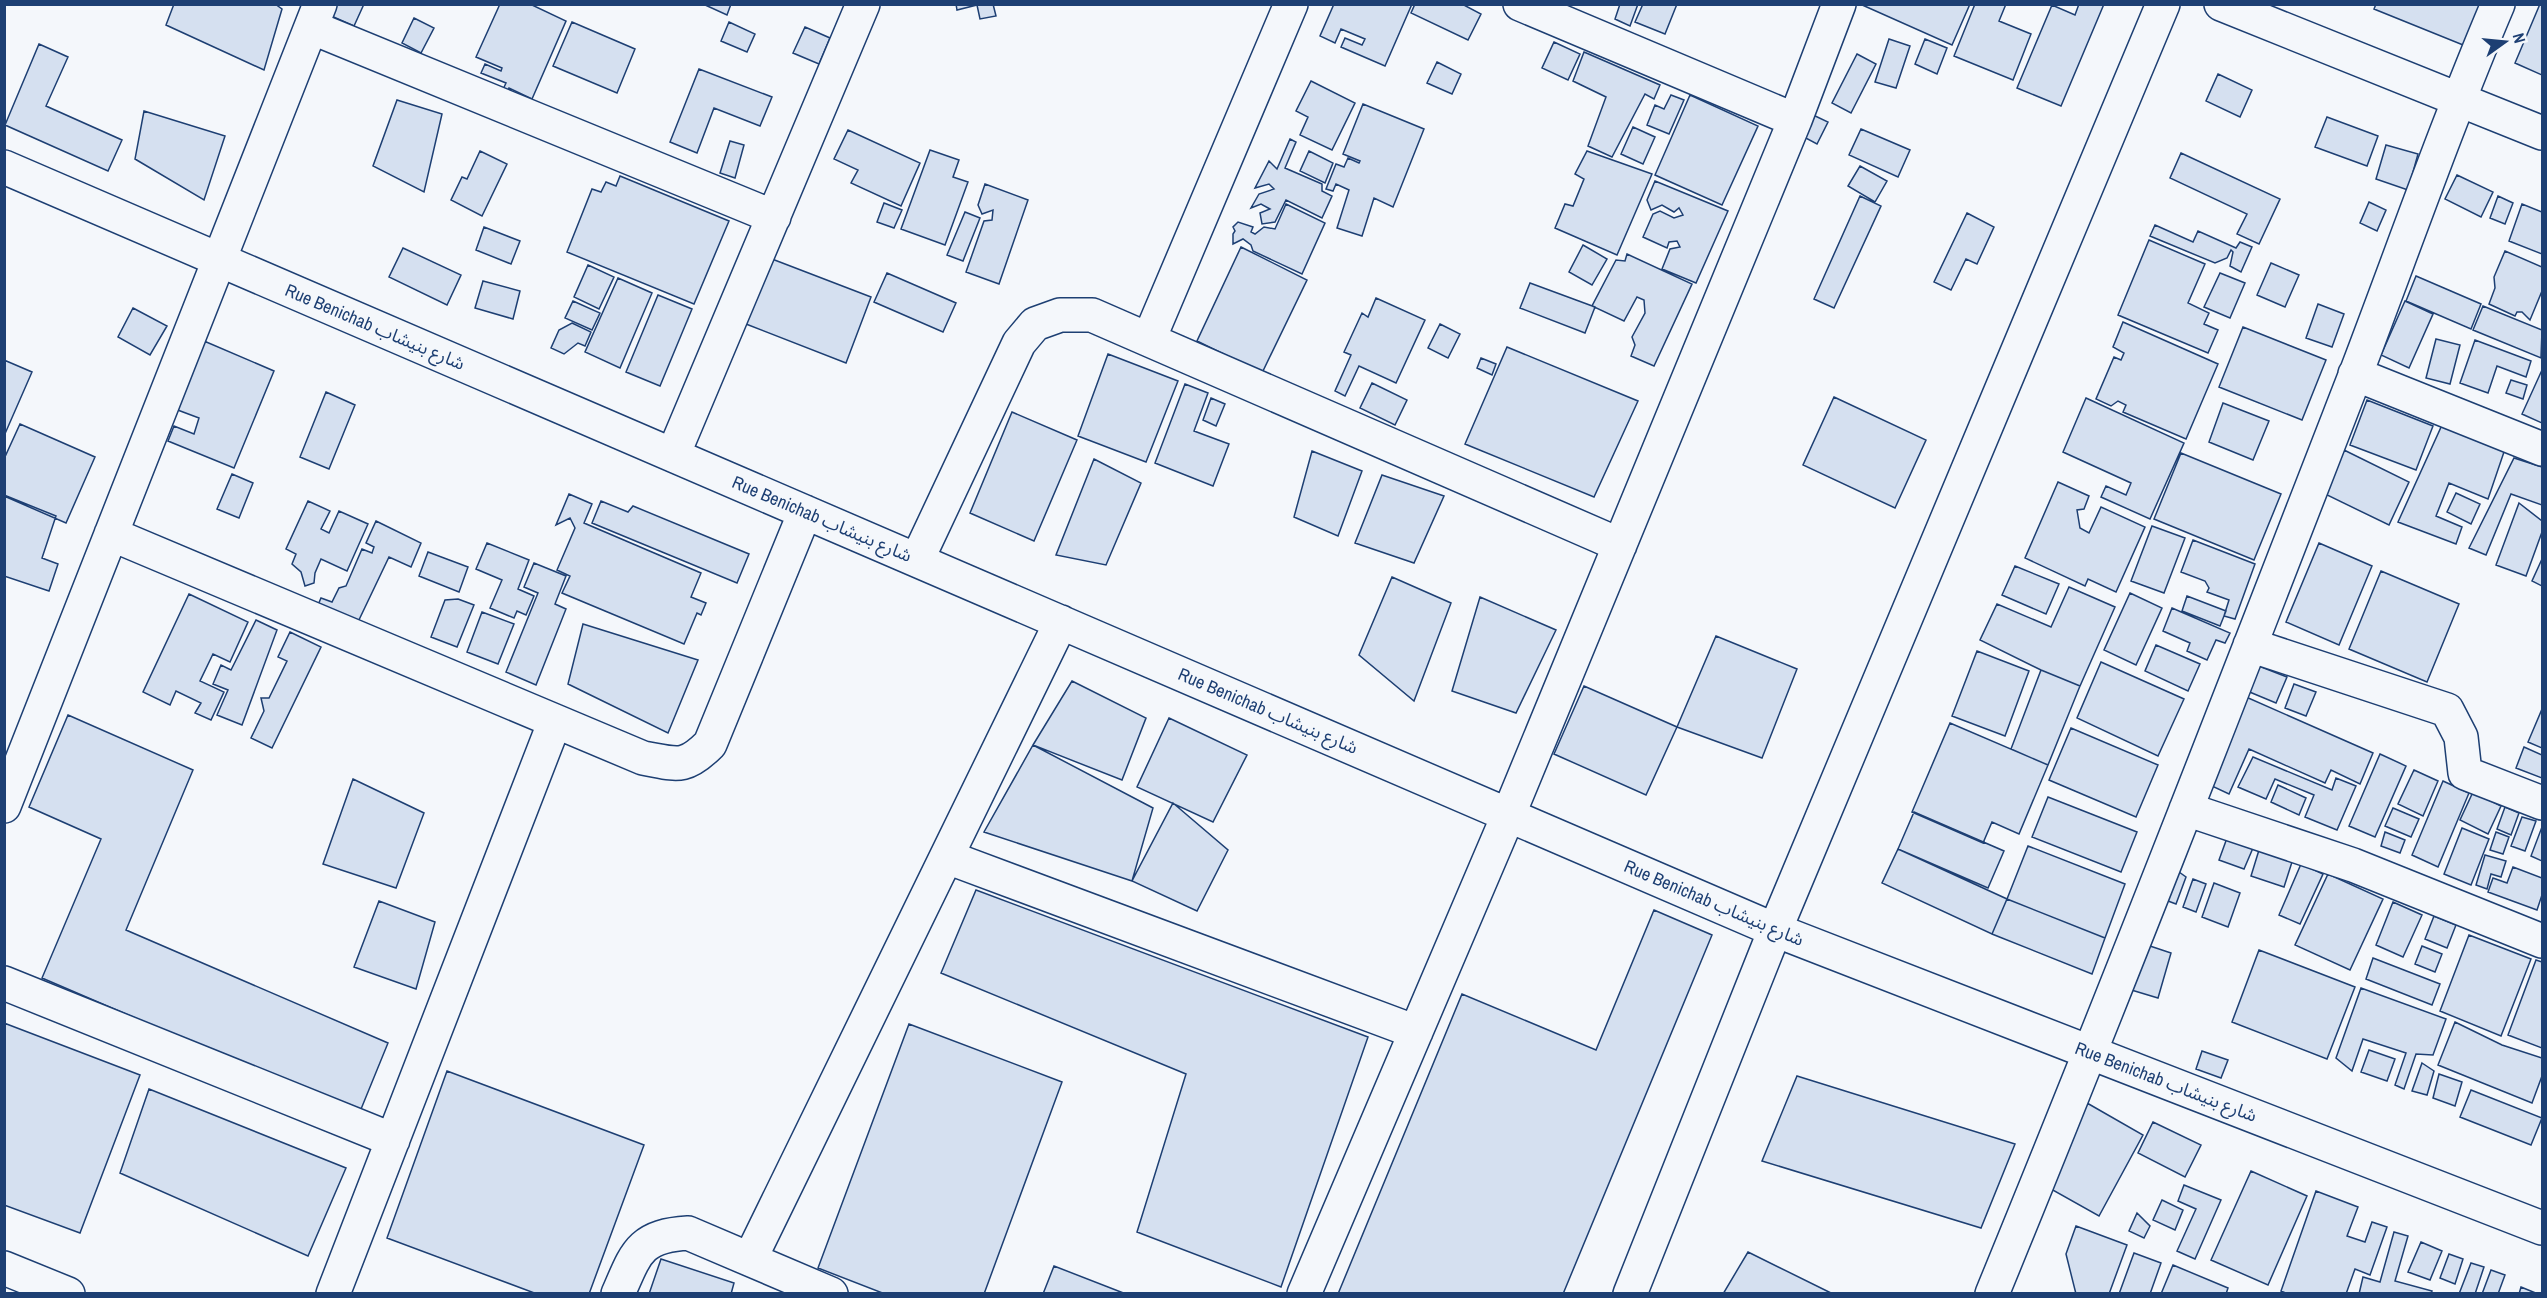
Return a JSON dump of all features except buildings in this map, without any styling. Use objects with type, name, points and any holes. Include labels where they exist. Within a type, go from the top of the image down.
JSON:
[{"type":"street","points":[[674,455],[863,4]]},
{"type":"street","points":[[1149,339],[1291,4]]},
{"type":"street","points":[[1520,4],[1795,120]]},
{"type":"street","points":[[1304,1293],[1508,816],[1795,120],[1839,4]]},
{"type":"street","points":[[1630,1293],[1775,930],[2163,4]]},
{"type":"street","points":[[2221,4],[2542,134]]},
{"type":"street","points":[[1992,1293],[2091,1053],[2355,374],[2457,99],[2498,4]]},
{"type":"street","points":[[4,806],[315,16],[774,217]]},
{"type":"street","name":"Rue Benichab شارع بنيشاب","points":[[4,167],[1775,930],[2091,1053],[2540,1220]]},
{"type":"street","points":[[917,560],[1019,343],[1035,324],[1060,315],[1092,315],[1620,545]]},
{"type":"street","points":[[2355,374],[2542,449]]},
{"type":"street","points":[[111,534],[644,758],[677,764],[694,760],[710,744],[805,512]]},
{"type":"street","points":[[750,1259],[1061,622]]},
{"type":"street","points":[[2250,645],[2447,710],[2461,737],[2465,773],[2542,803]]},
{"type":"street","points":[[333,1293],[555,721]]},
{"type":"street","points":[[2186,809],[2353,865],[2542,941]]},
{"type":"street","points":[[946,857],[1416,1032]]},
{"type":"street","points":[[4,982],[393,1140]]},
{"type":"street","points":[[618,1293],[638,1251],[666,1234],[688,1233],[831,1293]]},
{"type":"street","points":[[4,1268],[68,1293]]}]
